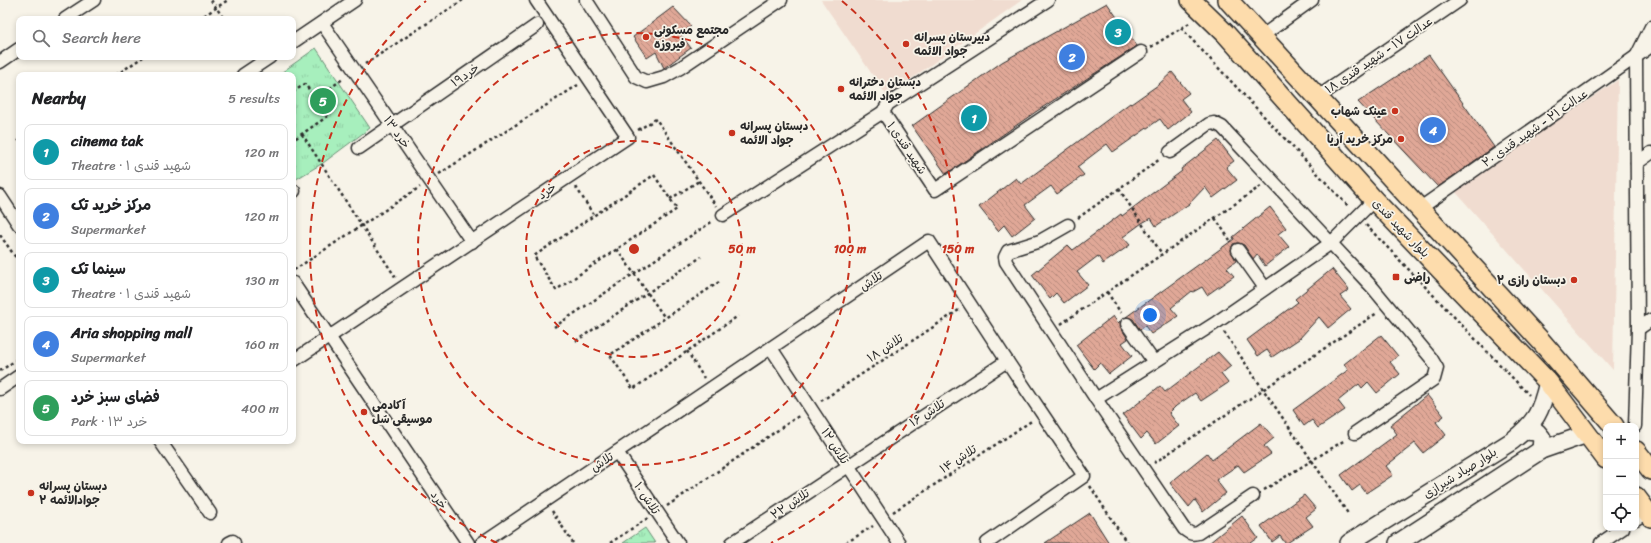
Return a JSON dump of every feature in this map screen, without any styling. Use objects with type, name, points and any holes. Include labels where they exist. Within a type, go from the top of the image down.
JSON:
[{"type":"main road","name":"بلوار شهید قندی","points":[[1191,0],[1230,39],[1374,200],[1548,382],[1603,455]]},
{"type":"main road","points":[[1228,0],[1540,340],[1611,423]]},
{"type":"main road","name":"بلوار صیاد شیرازی","points":[[1348,543],[1512,442],[1526,430],[1541,408],[1548,382]]},
{"type":"main road","points":[[1526,430],[1537,432],[1542,438],[1541,450]]},
{"type":"main road","name":"بلوار صیاد شیرازی","points":[[1398,543],[1541,450],[1587,434]]},
{"type":"main road","points":[[1639,455],[1651,470]]},
{"type":"main road","points":[[1639,503],[1645,516]]},
{"type":"street","points":[[70,16],[94,0]]},
{"type":"street","points":[[296,40],[355,0]]},
{"type":"street","points":[[536,0],[628,137]]},
{"type":"street","points":[[586,0],[636,77],[647,82],[664,77],[680,68],[782,0]]},
{"type":"street","name":"شهيد قندی ۱","points":[[1048,0],[888,104],[883,112],[935,190],[1141,52]]},
{"type":"street","points":[[1262,36],[1312,0]]},
{"type":"street","name":"عدالت ۱۷ - شهید قندی ۱۸","points":[[1318,97],[1460,0]]},
{"type":"street","name":"خرد ۱۳","points":[[322,23],[472,242]]},
{"type":"street","name":"خرد۱۹","points":[[359,148],[393,126],[537,25]]},
{"type":"street","points":[[1635,423],[1638,329],[1636,57],[1651,27]]},
{"type":"street","name":"عدالت ۲۱ - شهید قندی ۲۰","points":[[1419,209],[1651,46]]},
{"type":"street","points":[[0,62],[16,52]]},
{"type":"street","points":[[247,72],[265,60]]},
{"type":"street","points":[[723,215],[883,112]]},
{"type":"street","points":[[1170,152],[1204,126],[1214,123],[1222,127],[1387,306],[1435,363],[1437,372],[1434,379],[1355,433]]},
{"type":"street","name":"خرد","points":[[296,359],[628,137]]},
{"type":"street","points":[[1636,163],[1651,153]]},
{"type":"street","points":[[0,196],[16,220]]},
{"type":"street","points":[[1096,399],[1217,322],[1330,243],[1374,200]]},
{"type":"street","points":[[1068,226],[1040,241],[1011,250],[1005,257],[1009,268],[1184,529],[1193,534],[1253,496]]},
{"type":"street","name":"تلاش","points":[[482,543],[929,241],[1084,476]]},
{"type":"street","points":[[1238,250],[1265,288]]},
{"type":"street","points":[[296,288],[329,338]]},
{"type":"street","points":[[1638,329],[1651,320]]},
{"type":"street","points":[[1127,324],[1154,362]]},
{"type":"street","name":"خرد","points":[[329,338],[468,543]]},
{"type":"street","name":"تلاش ۱۲","points":[[771,348],[899,543]]},
{"type":"street","name":"تلاش ۱۶","points":[[848,465],[1007,361]]},
{"type":"street","points":[[0,389],[16,378]]},
{"type":"street","points":[[167,444],[210,513]]},
{"type":"street","name":"تلاش ۱۰","points":[[616,452],[678,543]]},
{"type":"street","name":"تلاش ۲۲","points":[[732,543],[848,465]]},
{"type":"street","points":[[987,543],[1084,476]]},
{"type":"street","points":[[1601,543],[1619,531]]},
{"type":"path","points":[[211,0],[222,16]]},
{"type":"path","points":[[204,16],[228,0]]},
{"type":"path","points":[[316,98],[463,0]]},
{"type":"path","points":[[1141,52],[1205,14]]},
{"type":"path","points":[[120,72],[138,60]]},
{"type":"path","points":[[296,269],[430,180],[589,78]]},
{"type":"path","points":[[296,90],[305,84],[328,116],[296,138]]},
{"type":"path","points":[[554,327],[723,215],[656,119],[628,137]]},
{"type":"path","points":[[302,134],[402,288]]},
{"type":"path","points":[[1068,226],[1170,152]]},
{"type":"path","points":[[654,175],[677,209],[617,249],[556,290],[534,256],[654,175]]},
{"type":"path","points":[[569,176],[593,214]]},
{"type":"path","points":[[1051,331],[1271,179]]},
{"type":"path","points":[[670,199],[699,181]]},
{"type":"path","points":[[1119,189],[1162,254]]},
{"type":"path","points":[[1215,218],[1238,250]]},
{"type":"path","points":[[0,235],[16,258]]},
{"type":"path","points":[[617,249],[665,318]]},
{"type":"path","points":[[576,341],[701,257]]},
{"type":"path","points":[[719,282],[610,355],[633,389],[738,316]]},
{"type":"path","points":[[1107,292],[1127,324]]},
{"type":"path","name":"تلاش ۱۸","points":[[610,543],[969,303]]},
{"type":"path","points":[[1144,470],[1387,306]]},
{"type":"path","points":[[1217,322],[1349,515]]},
{"type":"path","points":[[687,351],[711,388]]},
{"type":"path","points":[[0,371],[16,360]]},
{"type":"path","name":"تلاش ۱۴","points":[[846,543],[1042,414]]},
{"type":"path","points":[[1253,496],[1355,433]]},
{"type":"path","points":[[1084,476],[1127,543]]},
{"type":"path","points":[[545,500],[573,543]]},
{"type":"shaded area","name":"دبیرستان پسرانه جواد الائمه","points":[[821,0],[1022,0],[887,96]]},
{"type":"shaded area","name":"دبستان رازی ۲","points":[[1618,80],[1613,370],[1454,190]]},
{"type":"green space","points":[[316,48],[370,128],[323,163],[296,179],[296,72],[282,72]]},
{"type":"green space","points":[[645,528],[655,543],[623,543]]},
{"type":"building","points":[[1107,3],[1137,46],[1037,111],[946,174],[912,126],[1002,62]]},
{"type":"building","name":"مجتمع مسکونی فیروزه","points":[[673,7],[691,26],[681,35],[691,48],[664,68],[656,52],[647,58],[633,37]]},
{"type":"building","points":[[1429,55],[1494,147],[1438,187],[1358,102]]},
{"type":"building","points":[[1172,72],[1189,93],[1181,99],[1191,112],[1168,130],[1160,119],[1113,152],[1107,144],[1077,167],[1084,175],[1057,194],[1051,186],[1025,205],[1035,218],[1012,236],[1004,225],[998,231],[979,207],[1016,178],[1021,184],[1130,103],[1131,104],[1158,85]]},
{"type":"building","points":[[1218,140],[1234,161],[1226,167],[1237,180],[1213,198],[1205,187],[1189,204],[1156,226],[1151,218],[1142,223],[1123,237],[1130,245],[1103,264],[1098,256],[1077,272],[1088,285],[1064,303],[1056,293],[1050,299],[1032,275],[1068,245],[1073,250],[1121,214],[1122,216],[1182,171],[1181,169]]},
{"type":"building","points":[[1270,207],[1286,228],[1278,234],[1289,247],[1265,266],[1257,254],[1253,259],[1244,245],[1237,243],[1233,244],[1231,250],[1236,261],[1227,268],[1234,276],[1207,295],[1202,287],[1193,292],[1192,291],[1171,308],[1178,316],[1151,334],[1145,326],[1140,330],[1133,319],[1126,317],[1234,239],[1233,237]]},
{"type":"building","points":[[1332,269],[1349,290],[1340,296],[1351,309],[1328,328],[1319,317],[1299,339],[1272,357],[1267,350],[1258,356],[1247,340],[1298,302],[1295,299]]},
{"type":"building","points":[[1113,316],[1118,323],[1120,321],[1121,328],[1128,339],[1122,343],[1132,356],[1109,374],[1100,363],[1094,369],[1076,345]]},
{"type":"building","points":[[1381,335],[1398,356],[1390,362],[1400,374],[1377,393],[1368,382],[1362,388],[1359,384],[1338,401],[1345,410],[1318,428],[1312,420],[1304,426],[1293,410],[1348,370],[1344,364]]},
{"type":"building","points":[[1218,352],[1231,366],[1221,374],[1228,383],[1201,401],[1195,393],[1176,406],[1169,413],[1179,426],[1156,444],[1147,433],[1141,439],[1123,415],[1160,386],[1165,392]]},
{"type":"building","points":[[1427,395],[1444,416],[1436,422],[1446,435],[1423,453],[1415,443],[1386,466],[1393,475],[1366,493],[1360,485],[1352,491],[1341,475],[1397,434],[1390,425]]},
{"type":"building","points":[[1261,423],[1274,438],[1264,446],[1271,454],[1244,472],[1238,465],[1216,480],[1226,493],[1203,512],[1195,500],[1189,507],[1170,483],[1207,453],[1212,460]]},
{"type":"building","points":[[1304,495],[1316,509],[1306,517],[1313,526],[1287,543],[1285,543],[1280,536],[1272,542],[1261,526]]},
{"type":"building","points":[[1090,513],[1109,543],[1045,543]]},
{"type":"building","points":[[1242,516],[1258,538],[1251,543],[1209,543]]},
{"type":"place","name":"سینما تک","points":[[1118,32]]},
{"type":"place","name":"مجتمع مسکونی فیروزه","points":[[646,37]]},
{"type":"place","name":"دبیرستان پسرانه جواد الائمه","points":[[906,44]]},
{"type":"place","name":"مرکز خرید تک","points":[[1072,57]]},
{"type":"place","name":"دبستان دخترانه جواد الائمه","points":[[841,89]]},
{"type":"place","name":"فضای سبز خرد","points":[[323,101]]},
{"type":"place","name":"عینک شهاب","points":[[1395,111]]},
{"type":"place","name":"cinema tak","points":[[974,118]]},
{"type":"place","name":"Aria shopping mall","points":[[1433,130]]},
{"type":"place","name":"دبستان پسرانه جواد الائمه","points":[[732,133]]},
{"type":"place","name":"مرکز خرید آریا","points":[[1401,139]]},
{"type":"place","name":"راضی","points":[[1396,277]]},
{"type":"place","name":"دبستان رازی ۲","points":[[1574,280]]},
{"type":"place","name":"آکادمی موسیقی سُل","points":[[364,412]]},
{"type":"place","name":"دبستان پسرانه جوادالائمه ۲","points":[[31,493]]}]
